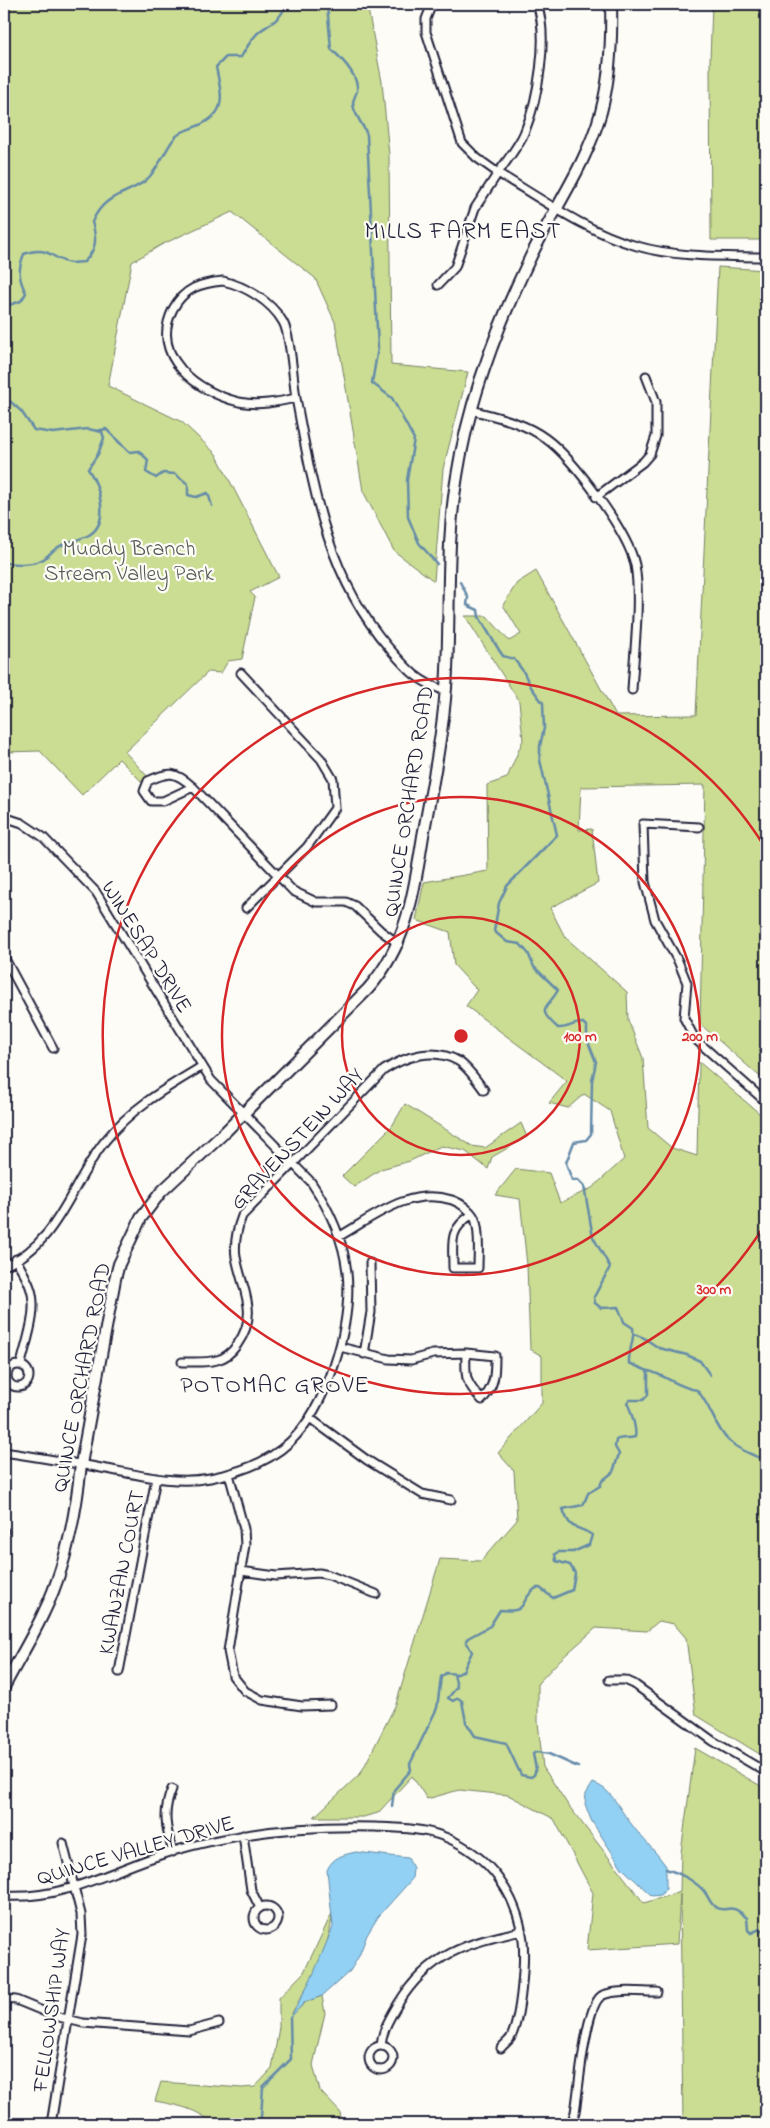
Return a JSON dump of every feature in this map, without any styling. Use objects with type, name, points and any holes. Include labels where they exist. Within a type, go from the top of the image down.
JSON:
[{"type":"street","points":[[432,4],[426,19],[426,32],[462,143],[477,158],[498,173],[612,238],[650,250],[688,255],[766,257]]},
{"type":"street","points":[[438,285],[456,267],[475,208],[524,133],[536,98],[543,30],[537,4]]},
{"type":"street","name":"QUINCE ORCHARD ROAD","points":[[4,1686],[44,1612],[61,1569],[78,1492],[81,1464],[112,1292],[119,1264],[131,1236],[141,1218],[161,1192],[368,990],[386,967],[399,944],[413,898],[446,691],[450,530],[457,475],[471,410],[498,330],[532,254],[584,155],[601,112],[607,80],[611,4]]},
{"type":"street","points":[[296,398],[269,404],[240,402],[217,394],[185,374],[174,360],[167,344],[167,321],[177,301],[197,285],[223,280],[240,285],[256,295],[283,322],[296,398],[321,519],[329,544],[356,603],[369,626],[412,674],[427,685],[446,691]]},
{"type":"street","points":[[596,497],[643,462],[650,454],[656,436],[656,402],[646,376]]},
{"type":"street","points":[[471,410],[513,421],[545,438],[569,460],[622,532],[634,564],[636,584],[632,690]]},
{"type":"street","points":[[241,674],[321,759],[333,779],[335,808],[308,847],[246,908]]},
{"type":"street","points":[[193,787],[163,801],[151,800],[144,791],[148,781],[166,773],[180,776],[193,787],[294,891],[316,902],[346,902],[355,906],[381,931],[399,944]]},
{"type":"street","name":"WINESAP DRIVE","points":[[4,816],[22,822],[43,837],[96,892],[108,908],[201,1067],[243,1114],[312,1182],[340,1236],[346,1264],[349,1294],[346,1323],[325,1391],[311,1419],[296,1437],[276,1454],[229,1474],[189,1481],[156,1478],[4,1452]]},
{"type":"street","points":[[699,826],[643,824],[644,882],[655,920],[678,961],[687,983],[684,1018],[695,1039],[766,1102]]},
{"type":"street","points":[[4,957],[52,1048]]},
{"type":"street","name":"GRAVENSTEIN WAY","points":[[182,1362],[214,1361],[224,1358],[232,1352],[244,1336],[248,1325],[249,1302],[236,1256],[238,1225],[249,1208],[384,1070],[414,1055],[429,1054],[448,1057],[460,1061],[484,1090]]},
{"type":"street","points":[[4,1266],[38,1243],[54,1226],[87,1166],[117,1127],[140,1106],[201,1067]]},
{"type":"street","points":[[340,1236],[397,1202],[426,1196],[443,1197],[461,1203],[471,1215],[476,1221],[478,1268],[453,1268],[453,1234],[460,1222],[471,1215]]},
{"type":"street","points":[[16,1259],[30,1287],[33,1298],[33,1308],[22,1364]]},
{"type":"street","points":[[364,1354],[371,1312],[370,1263]]},
{"type":"street","points":[[340,1347],[389,1359],[411,1360],[433,1354],[466,1353],[495,1356],[494,1381],[490,1391],[482,1400],[467,1384],[465,1375],[466,1353]]},
{"type":"street","points":[[311,1419],[367,1460],[422,1494],[451,1500]]},
{"type":"street","points":[[229,1474],[244,1529],[245,1545],[228,1651],[233,1676],[245,1691],[262,1700],[302,1706],[331,1705]]},
{"type":"street","name":"KWANZAN COURT","points":[[119,1672],[156,1478]]},
{"type":"street","points":[[241,1571],[276,1576],[319,1573],[329,1575],[376,1594]]},
{"type":"street","points":[[609,1680],[625,1680],[634,1684],[713,1741],[766,1772]]},
{"type":"street","points":[[172,1789],[166,1803],[165,1826],[173,1852]]},
{"type":"street","name":"QUINCE VALLEY DRIVE","points":[[4,1896],[38,1896],[74,1888],[173,1852],[243,1835],[334,1826],[418,1830],[443,1836],[459,1843],[488,1865],[513,1900],[522,1932],[524,1968],[515,2025],[510,2038],[501,2048]]},
{"type":"street","points":[[243,1835],[251,1890],[260,1908]]},
{"type":"street","name":"FELLOWSHIP WAY","points":[[51,2124],[82,1935],[80,1914],[63,1843]]},
{"type":"street","points":[[381,2046],[386,2024],[408,1989],[444,1955],[464,1945],[522,1932]]},
{"type":"street","points":[[571,2124],[575,2112],[588,2024],[594,2003],[604,1994],[657,1992]]},
{"type":"street","points":[[4,1999],[16,2000],[69,2020],[83,2023],[189,2032],[219,2023]]},
{"type":"green space","name":"Muddy Branch Stream Valley Park","points":[[4,4],[367,4],[382,82],[389,155],[391,365],[468,372],[443,469],[434,581],[394,551],[363,491],[335,322],[315,278],[232,212],[161,245],[132,262],[108,386],[182,422],[216,454],[279,577],[250,592],[255,597],[242,659],[228,661],[221,673],[208,672],[125,752],[148,777],[143,783],[119,759],[82,795],[40,751],[4,752]]},
{"type":"green space","points":[[712,4],[766,4],[766,240],[711,240],[710,61]]},
{"type":"green space","points":[[718,267],[766,270],[766,1082],[700,1024],[705,785],[581,787],[579,830],[592,829],[598,883],[550,908],[565,937],[627,992],[628,1020],[643,1058],[648,1128],[672,1148],[697,1156],[699,1062],[766,1119],[766,1758],[696,1715],[686,1638],[674,1624],[659,1621],[647,1631],[596,1628],[561,1659],[538,1683],[538,1722],[543,1767],[568,1805],[644,1903],[680,1892],[681,1853],[695,1748],[766,1789],[766,2124],[683,2124],[680,1894],[677,1944],[587,1950],[593,1893],[554,1819],[508,1795],[459,1790],[427,1799],[412,1776],[378,1813],[363,1817],[314,1817],[361,1773],[396,1704],[440,1559],[481,1561],[517,1520],[514,1471],[498,1453],[542,1403],[542,1356],[530,1349],[527,1265],[520,1199],[495,1195],[516,1169],[549,1173],[560,1203],[592,1188],[624,1159],[610,1111],[584,1094],[568,1108],[549,1103],[567,1081],[466,1006],[477,990],[454,965],[450,932],[416,920],[424,882],[488,871],[487,785],[507,778],[523,740],[519,701],[465,616],[487,616],[509,641],[521,634],[503,605],[517,583],[536,571],[616,716],[696,715]]},
{"type":"green space","points":[[405,1104],[472,1146],[485,1148],[521,1123],[527,1137],[492,1157],[488,1169],[465,1151],[441,1146],[410,1161],[381,1169],[354,1187],[342,1176],[392,1126]]},
{"type":"green space","points":[[332,1913],[328,1940],[318,1966],[291,2015],[306,2002],[322,1996],[325,2013],[313,2065],[320,2091],[340,2112],[342,2124],[215,2124],[187,2108],[155,2101],[161,2082],[242,2088],[255,2087],[272,2069],[279,2027],[279,1998],[304,1972]]},
{"type":"water","points":[[593,1783],[610,1794],[633,1827],[666,1866],[666,1888],[661,1895],[652,1896],[622,1868],[591,1820],[585,1804],[586,1794]]},
{"type":"water","points":[[356,1852],[408,1858],[413,1868],[412,1879],[378,1917],[350,1971],[322,1996],[305,2002],[290,2018],[313,1975],[333,1927],[327,1870],[338,1857]]},
{"type":"waterway","points":[[4,302],[9,305],[21,301],[26,293],[21,283],[20,274],[24,254],[39,251],[50,254],[65,262],[84,262],[94,248],[95,234],[92,222],[97,213],[109,201],[145,181],[157,167],[177,136],[212,117],[217,111],[221,96],[216,67],[226,57],[241,57],[254,36],[279,17],[286,4]]},
{"type":"waterway","points":[[327,4],[331,49],[340,57],[355,79],[357,91],[353,107],[367,135],[378,348],[372,383],[392,398],[414,439],[407,480],[408,517],[419,543],[437,564]]},
{"type":"waterway","points":[[4,396],[21,411],[34,430],[53,433],[88,429],[102,432],[104,438],[98,454],[88,469],[96,484],[101,503],[100,521],[96,529],[86,537],[58,547],[41,561],[25,564],[4,563]]},
{"type":"waterway","points":[[96,431],[106,429],[129,452],[139,451],[148,460],[146,472],[156,478],[163,473],[175,474],[188,484],[188,495],[196,497],[208,493],[212,506]]},
{"type":"waterway","points":[[392,1806],[394,1790],[411,1770],[410,1764],[437,1708],[441,1677],[446,1673],[458,1674],[463,1671],[472,1652],[466,1641],[468,1638],[490,1626],[500,1610],[516,1610],[520,1608],[530,1593],[536,1588],[540,1588],[553,1598],[572,1590],[575,1573],[570,1565],[556,1561],[555,1554],[558,1552],[573,1552],[589,1545],[592,1535],[571,1525],[563,1509],[583,1505],[588,1493],[600,1486],[602,1481],[613,1472],[619,1454],[615,1447],[616,1440],[635,1437],[633,1420],[627,1403],[629,1400],[643,1400],[648,1395],[648,1371],[629,1363],[633,1328],[624,1322],[618,1307],[601,1308],[595,1303],[594,1297],[610,1267],[593,1237],[584,1186],[578,1180],[572,1180],[566,1163],[574,1142],[586,1140],[591,1134],[592,1081],[596,1062],[587,1039],[587,1027],[580,1023],[565,1028],[558,1028],[546,1016],[545,1008],[558,990],[534,967],[528,953],[520,944],[507,942],[494,931],[499,903],[507,886],[557,835],[540,760],[540,746],[544,728],[543,703],[514,659],[503,656],[479,617],[478,610],[467,605],[468,597],[460,582]]},
{"type":"waterway","points":[[634,1334],[659,1348],[687,1355],[700,1361],[710,1375]]},
{"type":"waterway","points":[[649,1371],[684,1387],[697,1390],[706,1402],[720,1430],[728,1440],[746,1452],[766,1460]]},
{"type":"waterway","points":[[454,1674],[457,1687],[448,1698],[453,1701],[458,1698],[462,1701],[466,1722],[475,1736],[506,1743],[521,1775],[531,1777],[534,1775],[536,1769],[533,1754],[536,1752],[549,1754],[578,1767]]},
{"type":"waterway","points":[[666,1869],[694,1882],[717,1908],[739,1911],[747,1918],[748,1930],[751,1933],[760,1929],[764,1933],[766,1941]]},
{"type":"waterway","points":[[257,2124],[261,2117],[263,2087],[291,2059],[290,2018]]},
{"type":"district","name":"MILLS FARM EAST","points":[[463,230]]},
{"type":"district","name":"POTOMAC GROVE","points":[[275,1384]]}]
